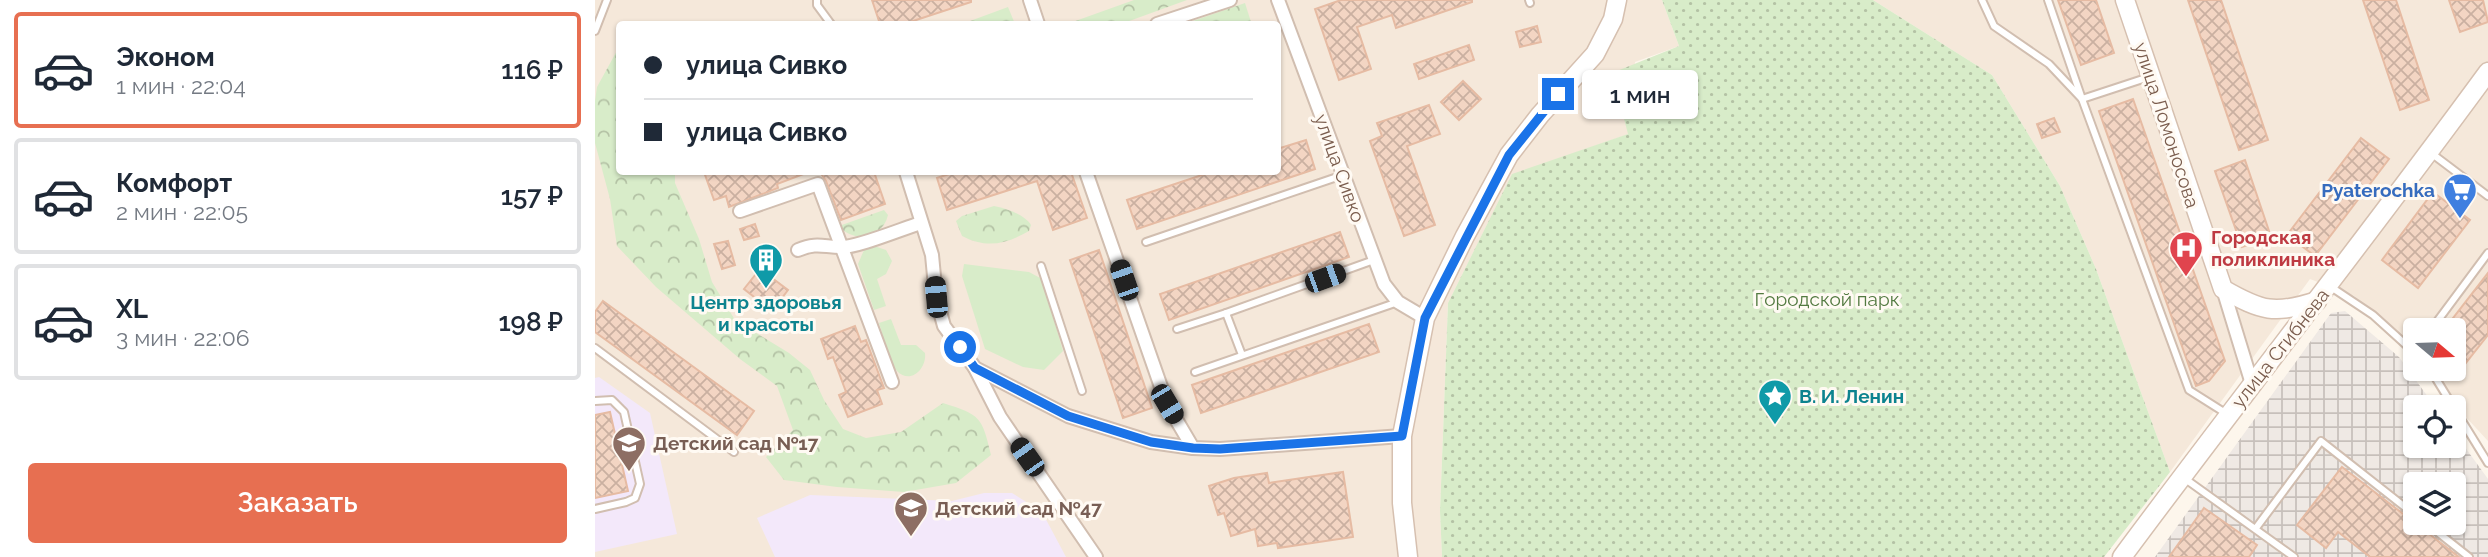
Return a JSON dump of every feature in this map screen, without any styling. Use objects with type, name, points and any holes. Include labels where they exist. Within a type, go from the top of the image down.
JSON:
[{"type":"street","points":[[1030,0],[1037,21]]},
{"type":"street","points":[[1166,21],[1230,0]]},
{"type":"street","name":"улица Сивко","points":[[1278,0],[1384,284],[1398,302],[1425,318]]},
{"type":"street","points":[[1408,557],[1402,503],[1402,436],[1425,318],[1509,155],[1540,115],[1595,54],[1613,19],[1617,0]]},
{"type":"street","name":"улица Ломоносова","points":[[2125,0],[2223,289],[2252,384]]},
{"type":"street","name":"улица Сгибнева","points":[[2123,557],[2228,415],[2430,153],[2488,72]]},
{"type":"street","points":[[906,175],[932,255],[936,297],[944,326],[975,368],[1000,417],[1097,557]]},
{"type":"street","points":[[1087,175],[1167,404],[1193,448]]},
{"type":"street","points":[[740,211],[818,184],[892,382]]},
{"type":"street","points":[[798,250],[809,245],[823,244],[843,248],[921,223]]},
{"type":"street","points":[[2223,289],[2252,305],[2276,310],[2297,308],[2317,301]]},
{"type":"street","points":[[975,368],[1068,416],[1151,442],[1220,449],[1402,436]]},
{"type":"lane","points":[[595,31],[607,0]]},
{"type":"lane","points":[[817,0],[817,5],[829,21]]},
{"type":"lane","points":[[1982,0],[1994,26],[2049,64],[2082,99]]},
{"type":"lane","points":[[2048,0],[2189,390],[2228,415]]},
{"type":"lane","points":[[2082,99],[2151,76]]},
{"type":"lane","points":[[2430,153],[2488,196]]},
{"type":"lane","points":[[1146,242],[1343,175]]},
{"type":"lane","points":[[2440,318],[2488,253]]},
{"type":"lane","points":[[1177,329],[1374,260]]},
{"type":"lane","points":[[1041,265],[1082,391]]},
{"type":"lane","points":[[2329,286],[2373,315],[2403,341]]},
{"type":"lane","points":[[1195,372],[1398,302]]},
{"type":"lane","points":[[1226,313],[1242,355]]},
{"type":"lane","points":[[595,348],[734,452]]},
{"type":"lane","points":[[2438,382],[2488,463]]},
{"type":"lane","points":[[595,401],[612,400],[624,412],[640,484],[635,498],[595,509]]},
{"type":"lane","points":[[2256,528],[2321,441],[2403,506]]},
{"type":"lane","points":[[2182,477],[2294,557]]},
{"type":"lane","points":[[2441,535],[2469,557]]},
{"type":"shaded area","points":[[595,0],[1662,0],[1679,46],[1635,62],[1629,134],[1512,175],[1448,303],[1440,511],[1442,557],[595,557]]},
{"type":"shaded area","points":[[1873,0],[2488,0],[2488,441],[2466,417],[2466,395],[2451,395],[2442,382],[2466,382],[2466,318],[2403,318],[2403,338],[2354,296],[2310,279],[2170,472],[2096,269],[2060,186],[1992,75]]},
{"type":"shaded area","points":[[2345,311],[2399,357],[2403,363],[2403,382],[2417,382],[2427,395],[2403,395],[2403,458],[2466,458],[2466,449],[2488,479],[2488,557],[2155,557],[2331,313]]},
{"type":"shaded area","name":"Детский сад №17","points":[[599,377],[650,413],[677,534],[595,552],[595,378]]},
{"type":"shaded area","name":"Детский сад №47","points":[[984,493],[1012,493],[1042,512],[1066,557],[775,557],[757,518],[810,495],[952,501]]},
{"type":"green space","points":[[1134,0],[1187,0],[1129,21],[1075,21]]},
{"type":"green space","name":"Городской парк","points":[[1662,0],[1873,0],[1992,75],[2060,186],[2096,269],[2170,472],[2104,557],[1442,557],[1440,511],[1448,303],[1512,174],[1628,134],[1612,73],[1679,46]]},
{"type":"green space","points":[[1245,3],[1251,21],[1193,21]]},
{"type":"green space","points":[[1008,7],[1014,21],[970,21]]},
{"type":"green space","points":[[616,52],[616,175],[675,175],[675,183],[699,239],[712,282],[735,320],[789,353],[810,370],[824,400],[843,429],[866,438],[901,432],[943,403],[978,419],[991,455],[956,483],[904,492],[784,480],[766,457],[793,430],[777,386],[740,359],[656,287],[617,246],[610,199],[595,143],[597,87]]},
{"type":"green space","points":[[994,206],[1024,218],[1031,225],[1029,231],[1004,242],[988,244],[962,236],[956,221],[962,216]]},
{"type":"green space","points":[[884,210],[888,215],[885,223],[867,236],[852,235],[839,226]]},
{"type":"green space","points":[[874,246],[886,250],[892,261],[886,274],[877,279],[886,306],[874,310],[858,264],[864,250]]},
{"type":"green space","points":[[964,264],[1029,272],[1042,279],[1063,351],[1044,370],[1023,367],[985,349],[962,276]]},
{"type":"green space","points":[[891,319],[901,345],[916,345],[925,353],[923,365],[912,376],[902,375],[897,371],[889,355],[879,323]]},
{"type":"building","points":[[872,0],[971,0],[913,21],[879,21]]},
{"type":"building","points":[[1341,0],[1472,2],[1396,28],[1392,15],[1357,27],[1371,69],[1339,80],[1315,9]]},
{"type":"building","points":[[2058,0],[2096,0],[2114,53],[2081,65]]},
{"type":"building","points":[[2188,0],[2221,0],[2268,140],[2239,150]]},
{"type":"building","points":[[2363,0],[2396,0],[2429,100],[2400,110]]},
{"type":"building","points":[[2449,0],[2483,0],[2488,22],[2460,32]]},
{"type":"building","points":[[1537,26],[1541,42],[1520,47],[1516,32]]},
{"type":"building","points":[[1469,45],[1474,60],[1419,79],[1414,64]]},
{"type":"building","points":[[1463,81],[1481,99],[1459,120],[1441,102]]},
{"type":"building","points":[[2133,99],[2225,361],[2209,381],[2196,386],[2099,111]]},
{"type":"building","points":[[1429,105],[1440,134],[1407,146],[1435,225],[1404,236],[1370,141],[1382,136],[1377,123]]},
{"type":"building","points":[[2054,118],[2060,132],[2042,138],[2037,124]]},
{"type":"building","points":[[2361,138],[2389,159],[2315,256],[2287,235]]},
{"type":"building","points":[[1306,140],[1315,169],[1137,229],[1127,200],[1202,175],[1281,175],[1281,148]]},
{"type":"building","points":[[2245,160],[2271,237],[2242,247],[2215,171]]},
{"type":"building","points":[[705,175],[801,175],[777,184],[778,188],[729,207],[726,196],[714,200]]},
{"type":"building","points":[[822,175],[875,175],[885,204],[841,220]]},
{"type":"building","points":[[946,175],[1072,175],[1087,218],[1053,230],[1037,181],[947,210],[937,178]]},
{"type":"building","points":[[2433,192],[2470,220],[2418,288],[2382,260]]},
{"type":"building","points":[[755,224],[759,236],[744,240],[740,229]]},
{"type":"building","points":[[1340,232],[1349,257],[1169,320],[1160,294]]},
{"type":"building","points":[[728,241],[735,265],[722,269],[714,244]]},
{"type":"building","points":[[1099,250],[1152,408],[1123,418],[1070,260]]},
{"type":"building","name":"Центр здоровья и красоты","points":[[760,269],[788,290],[772,311],[744,289]]},
{"type":"building","points":[[2488,273],[2488,335],[2466,363],[2466,318],[2453,318]]},
{"type":"building","points":[[603,301],[754,411],[737,435],[595,332],[595,312]]},
{"type":"building","points":[[1369,324],[1379,352],[1201,413],[1192,385]]},
{"type":"building","points":[[855,326],[861,342],[866,340],[884,388],[877,390],[882,404],[848,417],[839,395],[846,392],[833,357],[828,359],[821,339]]},
{"type":"building","points":[[610,412],[628,491],[595,498],[595,415]]},
{"type":"building","points":[[2342,467],[2403,514],[2403,535],[2430,535],[2459,557],[2370,557],[2338,532],[2326,548],[2297,525]]},
{"type":"building","points":[[1343,472],[1353,537],[1278,548],[1277,543],[1258,546],[1255,529],[1231,536],[1224,513],[1218,515],[1209,486],[1234,478],[1267,473],[1269,483]]},
{"type":"building","points":[[2204,508],[2257,545],[2249,557],[2169,557]]},
{"type":"place","name":"Pyaterochka","points":[[2460,220]]},
{"type":"place","name":"Городская поликлиника","points":[[2186,278]]},
{"type":"place","name":"Центр здоровья и красоты","points":[[766,290]]},
{"type":"place","name":"В. И. Ленин","points":[[1775,426]]},
{"type":"place","name":"Детский сад №17","points":[[629,473]]},
{"type":"place","name":"Детский сад №47","points":[[911,538]]},
{"type":"route","points":[[960,347],[975,368],[1068,416],[1151,442],[1220,449],[1402,436],[1425,318],[1438,289],[1509,155],[1558,94]]}]
